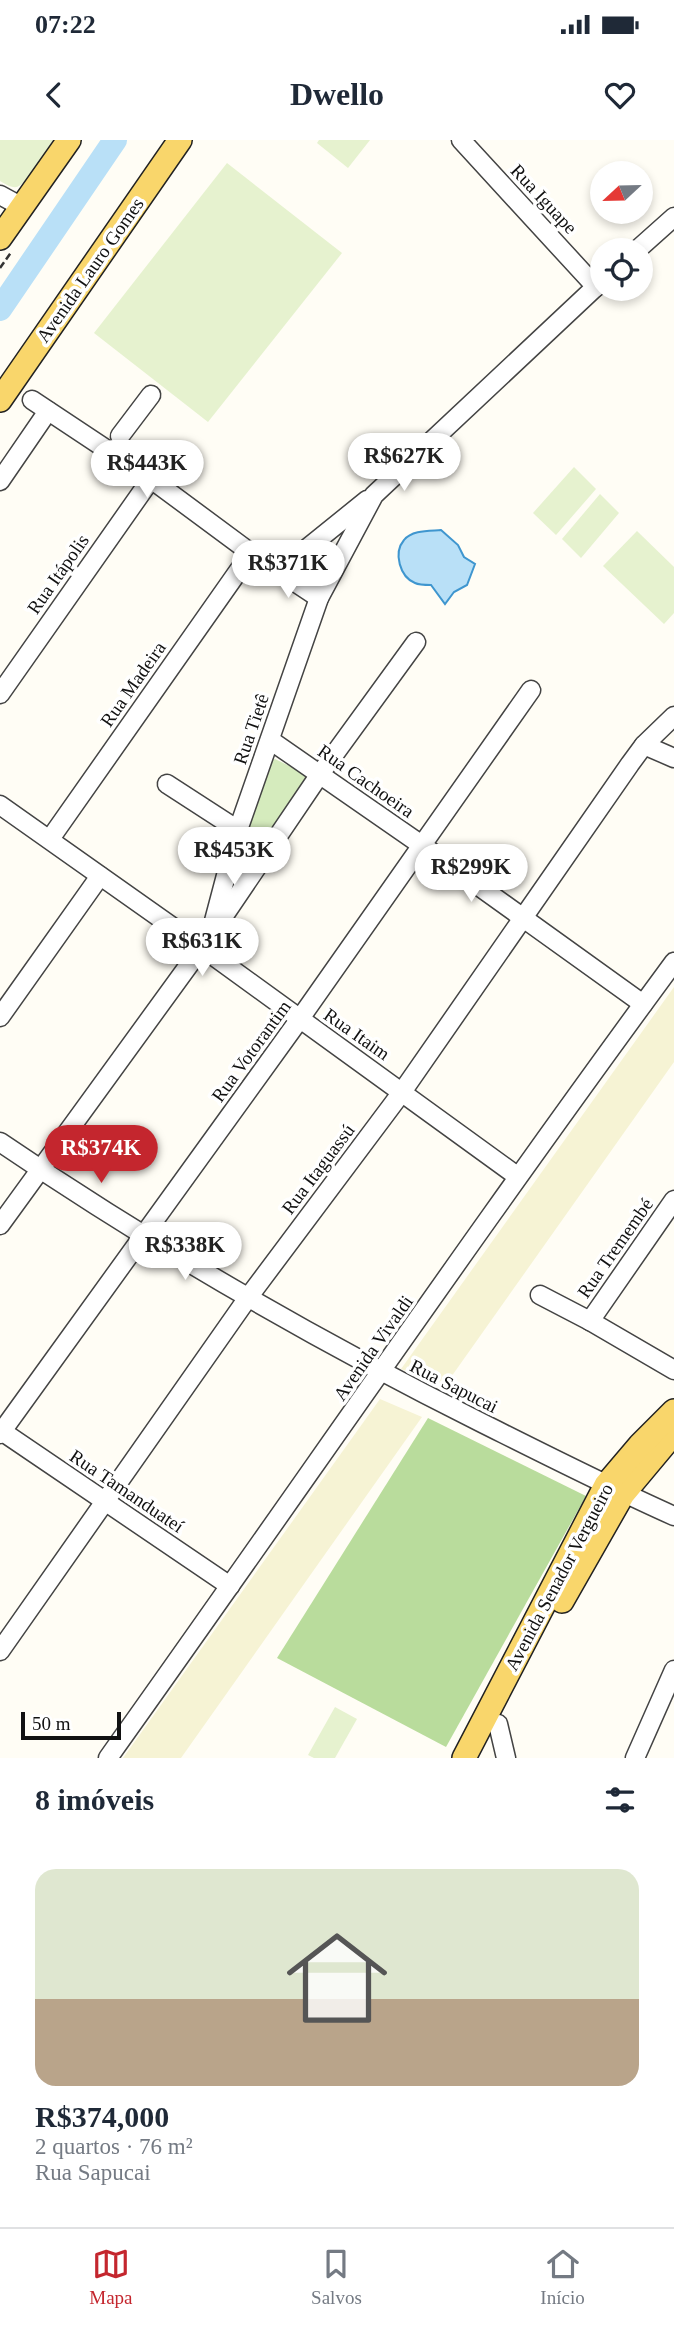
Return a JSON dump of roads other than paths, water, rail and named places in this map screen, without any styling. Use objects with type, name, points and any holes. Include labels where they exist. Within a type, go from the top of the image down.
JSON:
[{"type":"main road","points":[[0,239],[69,140]]},
{"type":"main road","name":"Avenida Lauro Gomes","points":[[0,375],[163,140]]},
{"type":"main road","name":"Avenida Lauro Gomes","points":[[0,400],[180,140]]},
{"type":"main road","name":"Avenida Senador Vergueiro","points":[[464,1758],[640,1445],[674,1411]]},
{"type":"main road","name":"Avenida Senador Vergueiro","points":[[481,1758],[557,1610],[614,1489],[674,1433]]},
{"type":"street","name":"Rua Iguape","points":[[461,140],[590,275]]},
{"type":"street","points":[[0,195],[22,207]]},
{"type":"street","points":[[650,238],[674,217]]},
{"type":"street","name":"Rua Tietê","points":[[0,1224],[206,941],[228,859],[319,598],[374,495],[590,292]]},
{"type":"street","points":[[120,436],[151,395]]},
{"type":"street","points":[[32,400],[151,479],[251,553],[319,598]]},
{"type":"street","points":[[0,481],[48,411]]},
{"type":"street","name":"Rua Itápolis","points":[[0,694],[151,479]]},
{"type":"street","points":[[279,570],[374,495]]},
{"type":"street","name":"Rua Madeira","points":[[50,839],[251,553]]},
{"type":"street","points":[[206,941],[320,774],[416,642]]},
{"type":"street","name":"Rua Votorantim","points":[[1,1432],[299,1020],[531,690]]},
{"type":"street","name":"Rua Itaguassú","points":[[0,1651],[247,1299],[402,1092],[644,745],[674,716]]},
{"type":"street","name":"Rua Cachoeira","points":[[270,740],[643,1004]]},
{"type":"street","points":[[644,745],[674,758]]},
{"type":"street","points":[[167,784],[238,830]]},
{"type":"street","name":"Rua Itaim","points":[[0,806],[100,876],[206,941],[299,1020],[517,1176]]},
{"type":"street","points":[[228,859],[237,868],[246,871],[254,869]]},
{"type":"street","points":[[0,1017],[100,876]]},
{"type":"street","name":"Avenida Vivaldi","points":[[108,1758],[382,1373],[517,1176],[674,962]]},
{"type":"street","name":"Rua Sapucai","points":[[0,1142],[38,1169],[247,1299],[382,1373],[614,1489],[674,1516]]},
{"type":"street","name":"Rua Tremembé","points":[[590,1321],[674,1200]]},
{"type":"street","points":[[540,1295],[674,1370]]},
{"type":"street","name":"Rua Tamanduateí","points":[[1,1432],[230,1586]]},
{"type":"street","points":[[635,1758],[674,1670]]},
{"type":"street","points":[[498,1724],[506,1758]]},
{"type":"water","points":[[441,530],[458,545],[464,557],[475,564],[467,585],[454,592],[445,604],[431,585],[419,584],[405,576],[399,558],[401,545],[411,534]]},
{"type":"waterway","points":[[0,309],[115,140]]}]
